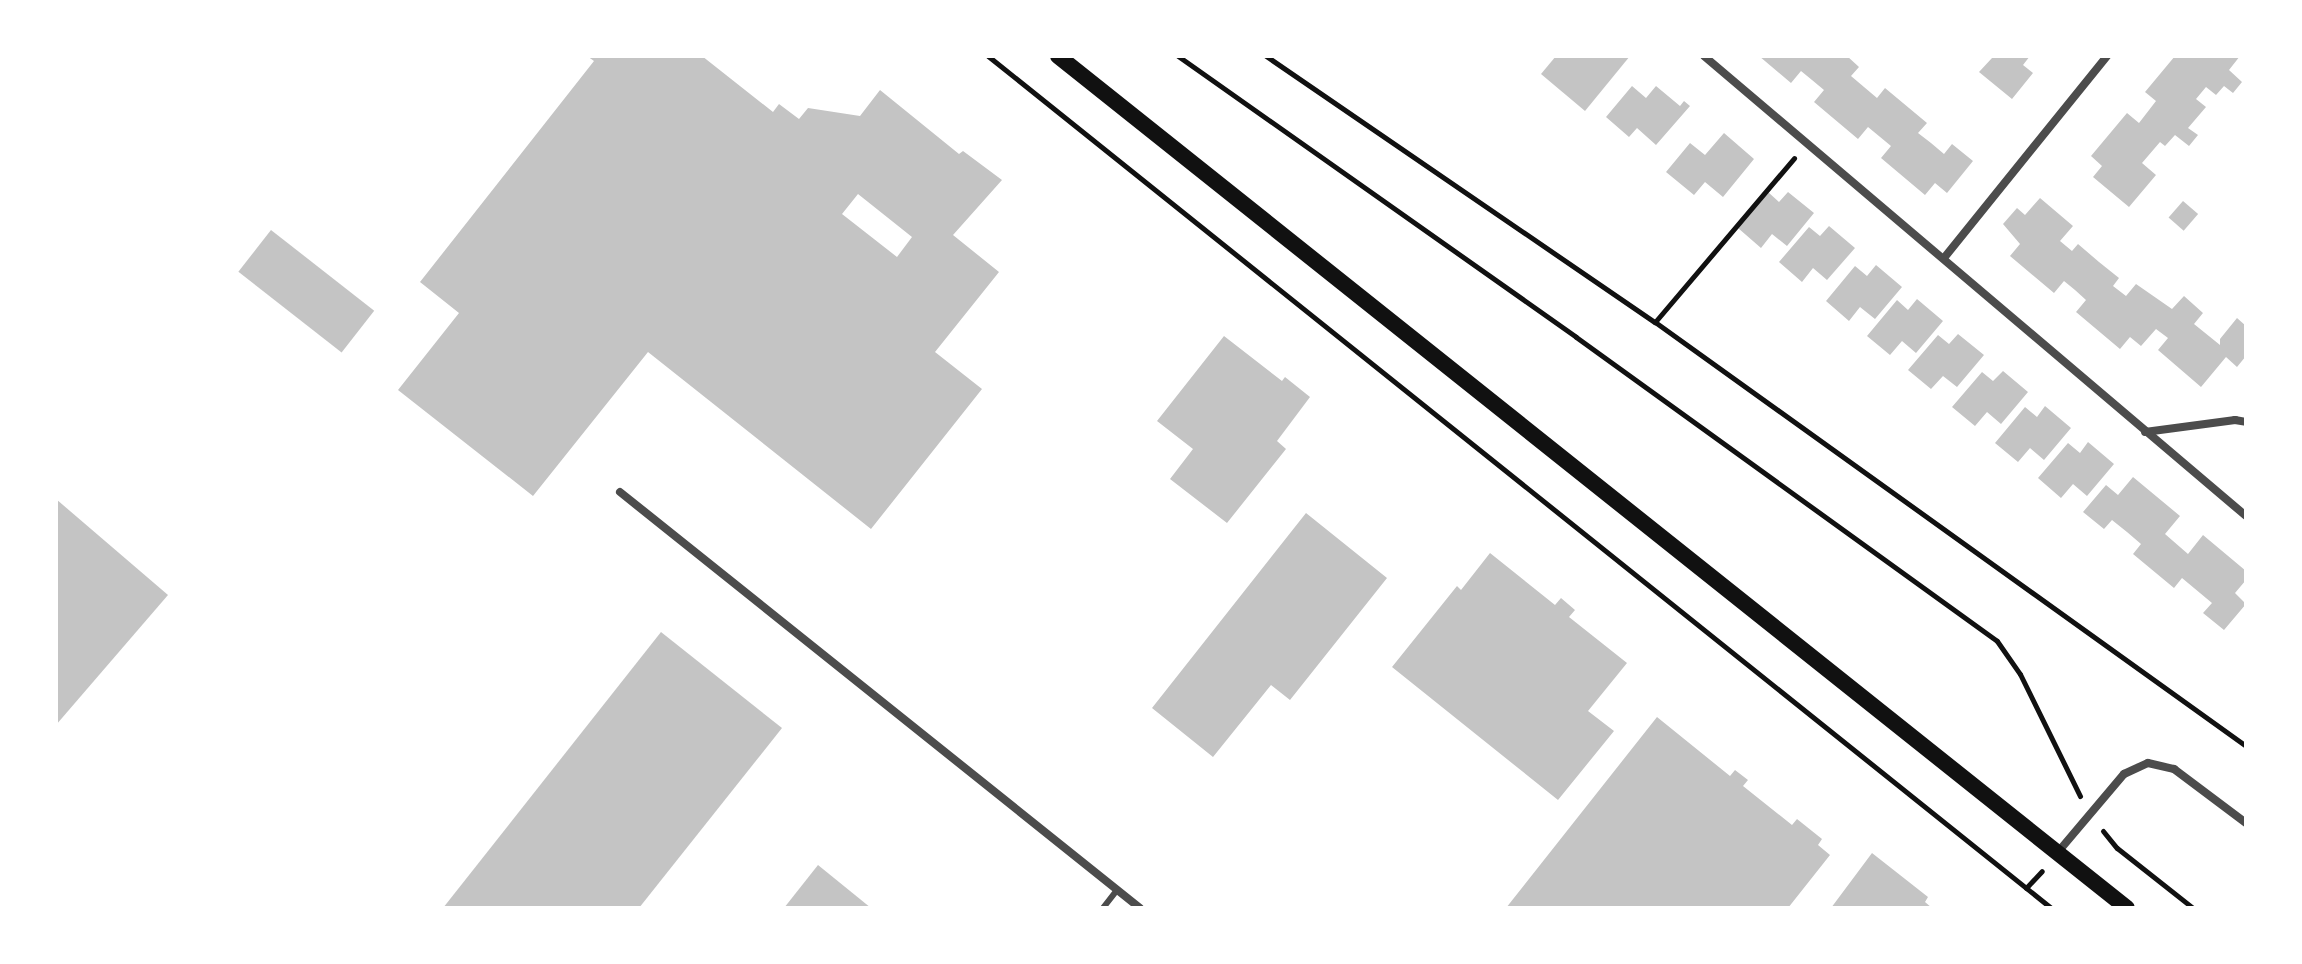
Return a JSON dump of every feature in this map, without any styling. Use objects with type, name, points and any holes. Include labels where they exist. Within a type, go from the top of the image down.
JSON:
[{"type":"main road","points":[[1058,56],[2127,908]]},
{"type":"street","points":[[1704,56],[2246,516]]},
{"type":"street","points":[[1944,258],[2107,56]]},
{"type":"street","points":[[2145,432],[2235,420],[2246,422]]},
{"type":"street","points":[[620,492],[1140,908]]},
{"type":"street","points":[[2058,852],[2124,774],[2135,766],[2161,764],[2246,823]]},
{"type":"lane","points":[[1103,908],[1117,890]]},
{"type":"path","points":[[988,56],[2051,908]]},
{"type":"path","points":[[1178,56],[1576,337],[1997,641],[2020,674],[2089,815],[2117,848],[2193,908]]},
{"type":"path","points":[[1266,56],[1655,322],[2246,746]]},
{"type":"path","points":[[1655,322],[1808,142]]},
{"type":"building","points":[[587,56],[702,56],[773,112],[779,104],[799,119],[808,108],[860,116],[880,90],[959,154],[963,151],[1002,180],[953,235],[999,272],[935,352],[982,389],[871,529],[648,352],[533,496],[398,390],[459,313],[420,282],[594,61]],"holes":[[[858,194],[912,237],[897,257],[842,214]]]},
{"type":"building","points":[[1556,56],[1630,56],[1585,111],[1541,74]]},
{"type":"building","points":[[1759,56],[1847,56],[1859,67],[1851,76],[1877,98],[1885,88],[1927,123],[1918,133],[1944,154],[1952,144],[1973,161],[1947,193],[1935,183],[1925,195],[1881,158],[1891,146],[1868,127],[1858,139],[1814,102],[1824,90],[1801,71],[1791,83]]},
{"type":"building","points":[[1989,56],[2030,56],[2023,65],[2033,73],[2012,99],[1979,72],[1992,58]]},
{"type":"building","points":[[2175,56],[2240,56],[2229,70],[2242,82],[2233,93],[2224,86],[2216,95],[2206,87],[2196,99],[2206,107],[2188,128],[2198,135],[2189,146],[2175,135],[2165,146],[2160,142],[2142,163],[2156,175],[2129,207],[2093,177],[2102,166],[2091,156],[2127,113],[2139,123],[2156,101],[2145,92]]},
{"type":"building","points":[[1632,86],[1646,98],[1656,86],[1680,106],[1684,101],[1690,106],[1656,145],[1637,128],[1629,137],[1606,117]]},
{"type":"building","points":[[1724,133],[1754,159],[1723,197],[1705,182],[1694,195],[1666,172],[1690,143],[1705,155]]},
{"type":"building","points":[[1768,192],[1779,202],[1788,192],[1814,213],[1787,246],[1772,234],[1761,248],[1738,228]]},
{"type":"building","points":[[2040,198],[2073,226],[2060,241],[2072,251],[2078,244],[2119,278],[2113,286],[2126,296],[2136,284],[2172,309],[2184,296],[2203,313],[2194,324],[2220,345],[2220,339],[2237,318],[2246,326],[2246,356],[2237,367],[2226,357],[2201,387],[2158,350],[2168,338],[2156,329],[2141,346],[2130,337],[2120,349],[2076,312],[2086,300],[2075,290],[2064,281],[2054,293],[2010,256],[2020,244],[2003,224],[2017,208],[2025,215]]},
{"type":"building","points":[[2183,201],[2198,214],[2184,231],[2169,218]]},
{"type":"building","points":[[1829,226],[1855,248],[1827,280],[1813,268],[1802,282],[1779,262],[1809,227],[1820,236]]},
{"type":"building","points":[[271,230],[374,311],[342,352],[238,272]]},
{"type":"building","points":[[1876,265],[1902,287],[1875,319],[1860,307],[1849,321],[1826,301],[1855,266],[1867,276]]},
{"type":"building","points":[[1917,299],[1943,321],[1916,353],[1902,341],[1890,355],[1867,336],[1897,300],[1908,310]]},
{"type":"building","points":[[1958,334],[1984,355],[1957,387],[1943,376],[1931,389],[1908,370],[1938,335],[1949,344]]},
{"type":"building","points":[[1224,336],[1282,381],[1285,377],[1310,397],[1277,441],[1286,449],[1227,523],[1170,479],[1193,449],[1157,421]]},
{"type":"building","points":[[2003,371],[2028,392],[2001,424],[1987,412],[1975,426],[1952,407],[1982,372],[1993,381]]},
{"type":"building","points":[[2045,406],[2071,428],[2044,460],[2030,448],[2018,462],[1995,443],[2025,407],[2037,417]]},
{"type":"building","points":[[2088,442],[2114,464],[2087,496],[2073,484],[2061,498],[2038,478],[2068,443],[2080,453]]},
{"type":"building","points":[[2133,477],[2180,516],[2165,534],[2188,554],[2203,535],[2246,571],[2246,580],[2235,593],[2246,604],[2224,630],[2203,613],[2212,603],[2182,578],[2174,588],[2133,554],[2141,544],[2112,520],[2104,529],[2083,512],[2106,485],[2118,495]]},
{"type":"building","points":[[56,499],[168,595],[56,725]]},
{"type":"building","points":[[1306,513],[1387,578],[1290,700],[1271,685],[1213,757],[1152,708]]},
{"type":"building","points":[[1490,553],[1555,605],[1561,598],[1575,610],[1569,617],[1627,663],[1588,711],[1614,731],[1558,800],[1392,667],[1457,586],[1461,590]]},
{"type":"building","points":[[661,632],[782,728],[639,908],[443,908]]},
{"type":"building","points":[[1657,717],[1730,776],[1735,770],[1748,780],[1743,786],[1792,825],[1797,819],[1822,839],[1818,845],[1830,855],[1788,908],[1506,908]]},
{"type":"building","points":[[1872,853],[1928,897],[1925,902],[1932,908],[1831,908]]},
{"type":"building","points":[[818,865],[871,908],[784,908]]}]
